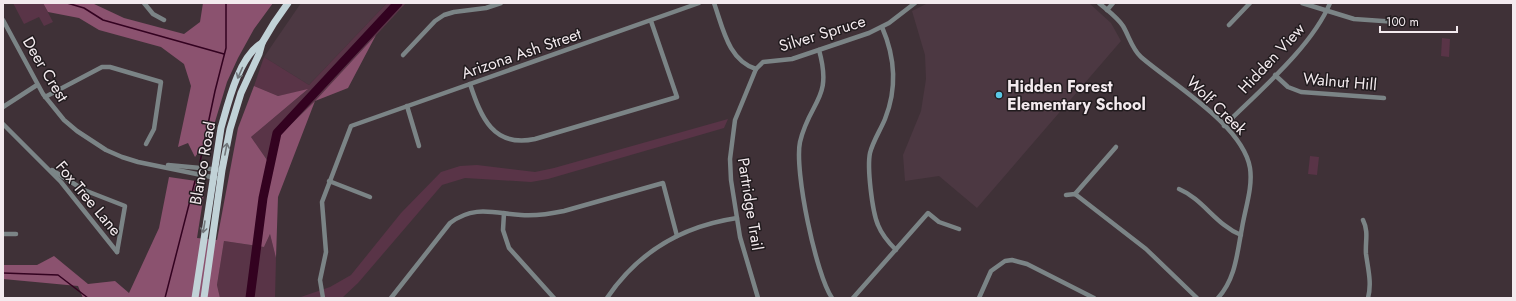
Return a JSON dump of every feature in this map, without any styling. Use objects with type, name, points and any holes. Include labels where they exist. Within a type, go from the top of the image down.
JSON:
[{"type":"main road","name":"Blanco Road","points":[[204,298],[222,170],[230,129],[239,100],[259,54],[262,43],[288,3]]},
{"type":"main road","name":"Blanco Road","points":[[194,298],[212,177],[221,128],[237,81],[254,48],[262,43]]},
{"type":"street","points":[[144,3],[153,14],[164,20]]},
{"type":"street","points":[[403,55],[435,21],[444,15],[454,12],[486,8],[501,3]]},
{"type":"street","name":"Arizona Ash Street","points":[[329,181],[351,126],[651,21],[698,3]]},
{"type":"street","points":[[714,3],[728,43],[734,55],[742,62],[756,69]]},
{"type":"street","name":"Silver Spruce","points":[[756,69],[763,62],[792,59],[882,27],[915,3]]},
{"type":"street","name":"Wolf Creek","points":[[1099,3],[1122,24],[1134,49],[1185,90],[1224,126],[1242,146],[1250,168],[1249,187],[1232,277],[1227,287],[1218,298]]},
{"type":"street","points":[[1107,10],[1113,3]]},
{"type":"street","points":[[1229,25],[1250,3]]},
{"type":"street","points":[[1302,3],[1354,19],[1397,22]]},
{"type":"street","name":"Hidden View","points":[[1224,126],[1308,40],[1320,25],[1330,3]]},
{"type":"street","name":"Deer Crest","points":[[3,20],[37,85],[45,97],[64,120],[91,141],[122,157],[221,178]]},
{"type":"street","points":[[470,84],[479,111],[490,127],[506,138],[521,140],[535,139],[676,97],[651,21]]},
{"type":"street","points":[[882,27],[890,49],[893,85],[889,109],[871,150],[868,165],[876,221],[882,233],[896,250]]},
{"type":"street","points":[[819,50],[824,71],[824,86],[802,134],[799,149],[799,164],[809,231],[825,284],[832,298]]},
{"type":"street","points":[[45,97],[102,67],[110,67],[161,82],[154,129],[146,144]]},
{"type":"street","name":"Partridge Trail","points":[[756,69],[739,106],[732,135],[730,158],[731,180],[743,249],[751,271],[758,298]]},
{"type":"street","name":"Walnut Hill","points":[[1275,75],[1288,87],[1301,92],[1384,98]]},
{"type":"street","points":[[3,107],[37,85]]},
{"type":"street","points":[[407,106],[419,146]]},
{"type":"street","name":"Fox Tree Lane","points":[[3,124],[44,164],[78,202],[117,252],[125,206],[84,190],[44,164]]},
{"type":"street","points":[[1066,195],[1075,194],[1116,147]]},
{"type":"street","name":"Deer Crest","points":[[160,165],[214,168],[222,170]]},
{"type":"street","points":[[323,298],[320,280],[326,248],[321,207],[329,181],[370,197]]},
{"type":"street","points":[[391,298],[450,223],[458,217],[471,212],[481,211],[536,215],[564,211],[663,183],[677,236]]},
{"type":"street","points":[[1179,189],[1188,194],[1225,227],[1240,235]]},
{"type":"street","points":[[1075,194],[1146,249],[1197,298]]},
{"type":"street","points":[[504,213],[503,230],[509,248],[554,298]]},
{"type":"street","points":[[853,298],[928,213],[939,222],[959,229]]},
{"type":"street","points":[[607,298],[626,274],[654,249],[677,236],[708,224],[737,218]]},
{"type":"street","points":[[1363,220],[1367,234],[1366,252],[1370,282],[1368,298]]},
{"type":"street","points":[[3,234],[16,234]]},
{"type":"street","points":[[979,298],[991,271],[1005,261],[1018,260],[1094,298]]},
{"type":"shaded area","points":[[13,3],[43,3],[53,22],[44,26],[39,17],[24,24]]},
{"type":"shaded area","points":[[43,3],[92,3],[124,18],[184,34],[200,22],[203,3],[273,3],[254,29],[238,58],[227,82],[211,135],[195,157],[188,143],[178,147],[191,86],[184,64],[161,47],[99,30],[79,18],[48,12]]},
{"type":"shaded area","points":[[301,3],[387,3],[309,85],[264,57]]},
{"type":"shaded area","points":[[387,3],[406,3],[315,101],[281,134],[267,160],[251,137],[307,90],[278,96],[254,86],[264,57],[309,85]]},
{"type":"shaded area","name":"Hidden Forest Elementary School","points":[[928,3],[1089,3],[1111,23],[1121,41],[977,208],[939,176],[905,181],[903,155],[921,111],[926,79],[925,55],[912,11]]},
{"type":"shaded area","points":[[376,35],[348,88],[315,101]]},
{"type":"shaded area","points":[[1442,38],[1450,39],[1449,57],[1441,56]]},
{"type":"shaded area","points":[[254,86],[278,96],[308,89],[251,137],[267,160],[281,134],[315,101],[278,197],[276,258],[270,234],[264,247],[224,241],[217,285],[220,298],[83,298],[78,286],[3,279],[3,265],[37,265],[54,256],[88,284],[115,281],[129,293],[159,228],[169,177],[203,182],[205,187],[197,238],[217,240],[238,128]]},
{"type":"shaded area","points":[[728,119],[724,128],[548,179],[531,182],[465,178],[442,185],[358,283],[343,297],[298,298],[330,287],[351,275],[401,213],[441,172],[460,166],[477,165],[535,172]]},
{"type":"shaded area","points":[[1310,156],[1319,157],[1317,175],[1308,174]]},
{"type":"shaded area","points":[[270,234],[276,258],[275,298],[220,298],[217,285],[224,241],[264,247]]},
{"type":"waterway","points":[[67,3],[84,8],[103,20],[224,54]]},
{"type":"waterway","points":[[200,162],[226,48],[226,3]]},
{"type":"waterway","points":[[250,298],[263,198],[277,133],[398,3]]},
{"type":"waterway","points":[[165,298],[195,181]]},
{"type":"waterway","points":[[3,273],[58,275],[88,298]]},
{"type":"place","name":"Hidden Forest Elementary School","points":[[999,95]]}]
